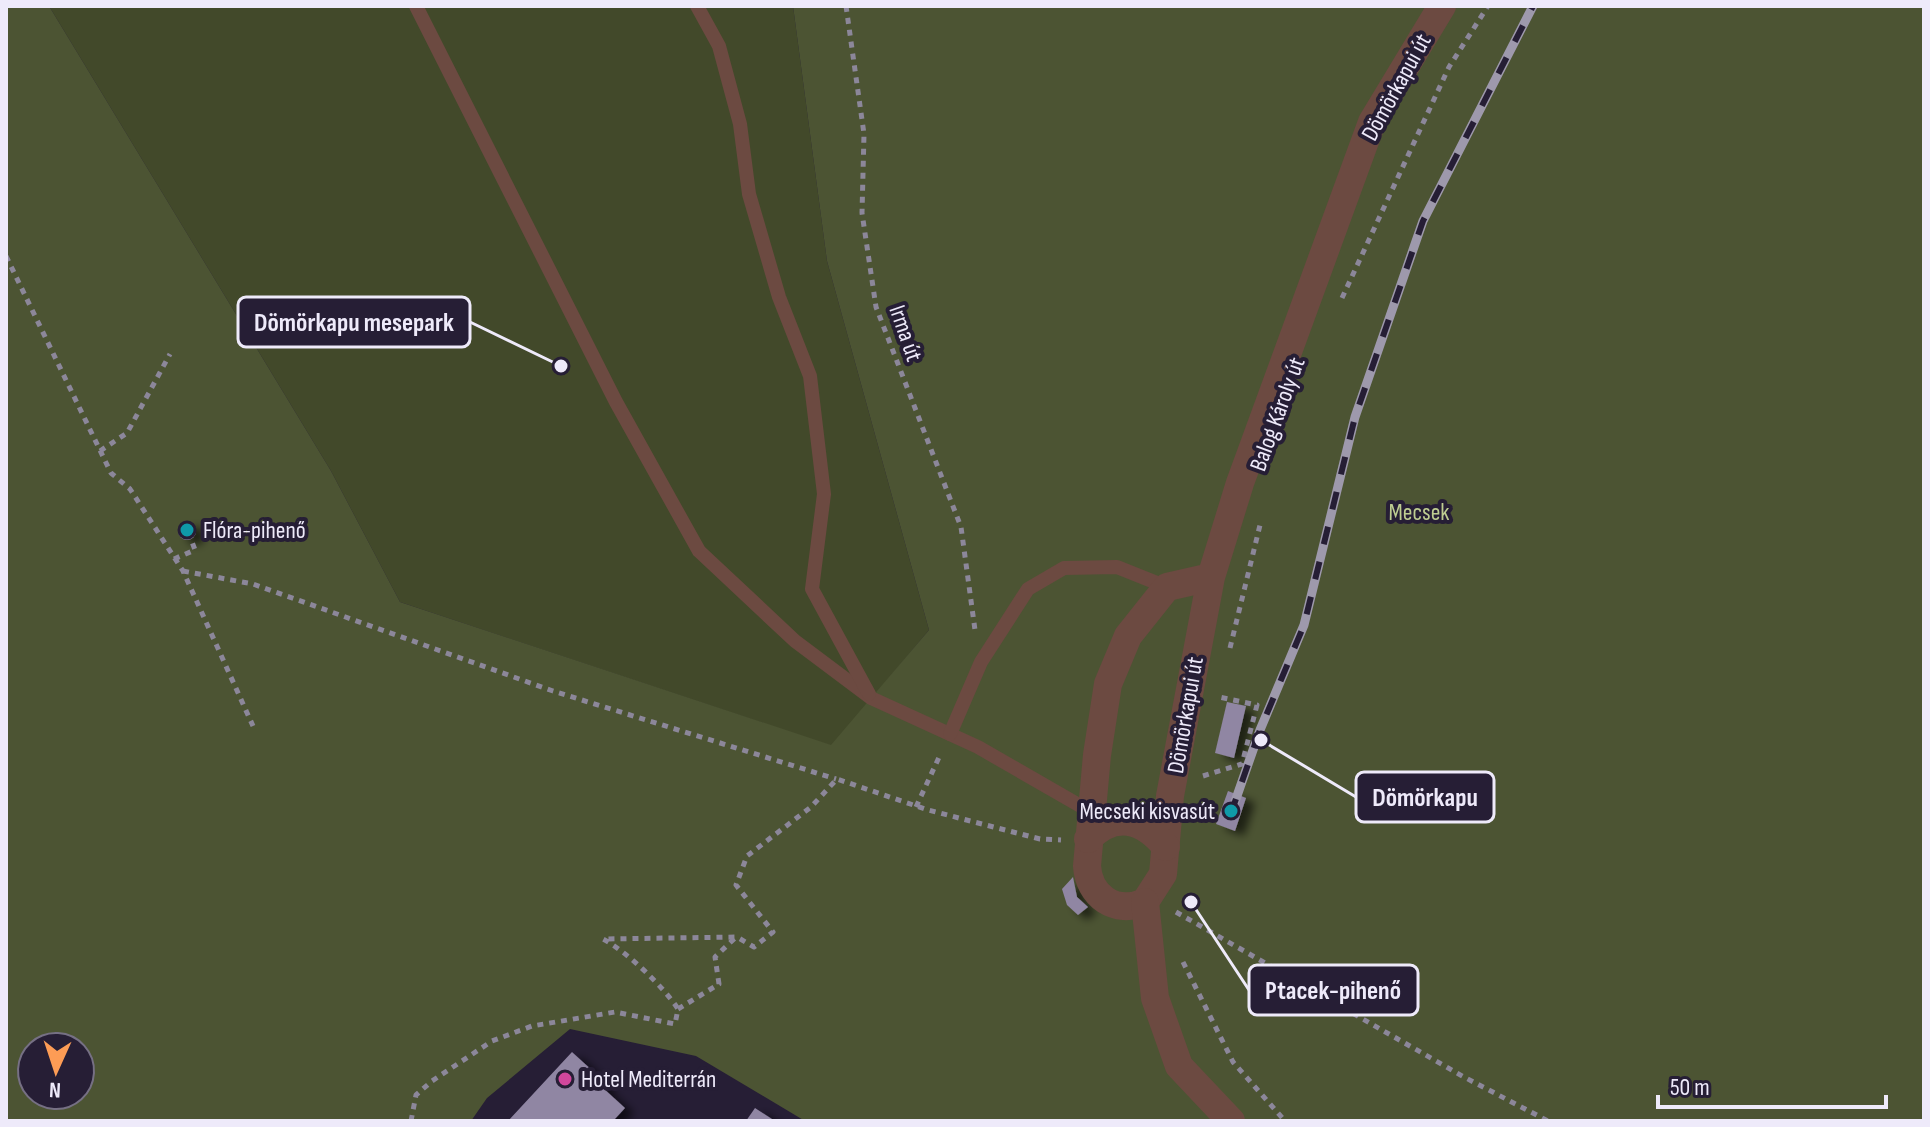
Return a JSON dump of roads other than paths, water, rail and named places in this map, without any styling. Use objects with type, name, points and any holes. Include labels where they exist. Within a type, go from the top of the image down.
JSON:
[{"type":"street","name":"Dömörkapui út","points":[[1145,902],[1163,874],[1170,796],[1211,577],[1240,483],[1372,122],[1442,6]]},
{"type":"street","points":[[1211,577],[1167,587],[1128,636],[1108,684],[1080,830],[1088,882],[1094,893],[1114,904],[1126,906],[1145,902],[1155,998],[1179,1066],[1231,1121]]},
{"type":"street","points":[[1080,830],[1128,820],[1154,832],[1166,847]]},
{"type":"lane","points":[[416,6],[609,388],[699,551],[795,641],[871,698],[1049,785],[1080,830]]},
{"type":"lane","points":[[697,6],[719,46],[740,124],[749,194],[779,297],[810,376],[824,494],[812,589],[871,698]]},
{"type":"lane","points":[[950,734],[981,662],[1028,589],[1064,568],[1117,567],[1167,587]]},
{"type":"railway","points":[[1230,816],[1260,730],[1304,625],[1355,417],[1423,221],[1533,6]]},
{"type":"place","name":"Dömörkapu mesepark","points":[[561,366]]},
{"type":"place","name":"Flóra-pihenő","points":[[187,530]]},
{"type":"place","name":"Dömörkapu","points":[[1261,740]]},
{"type":"place","name":"Mecseki kisvasút","points":[[1231,811]]},
{"type":"place","name":"Ptacek-pihenő","points":[[1191,902]]},
{"type":"place","name":"Hotel Mediterrán","points":[[565,1079]]},
{"type":"park label","name":"Mecsek","points":[[1419,512]]}]
